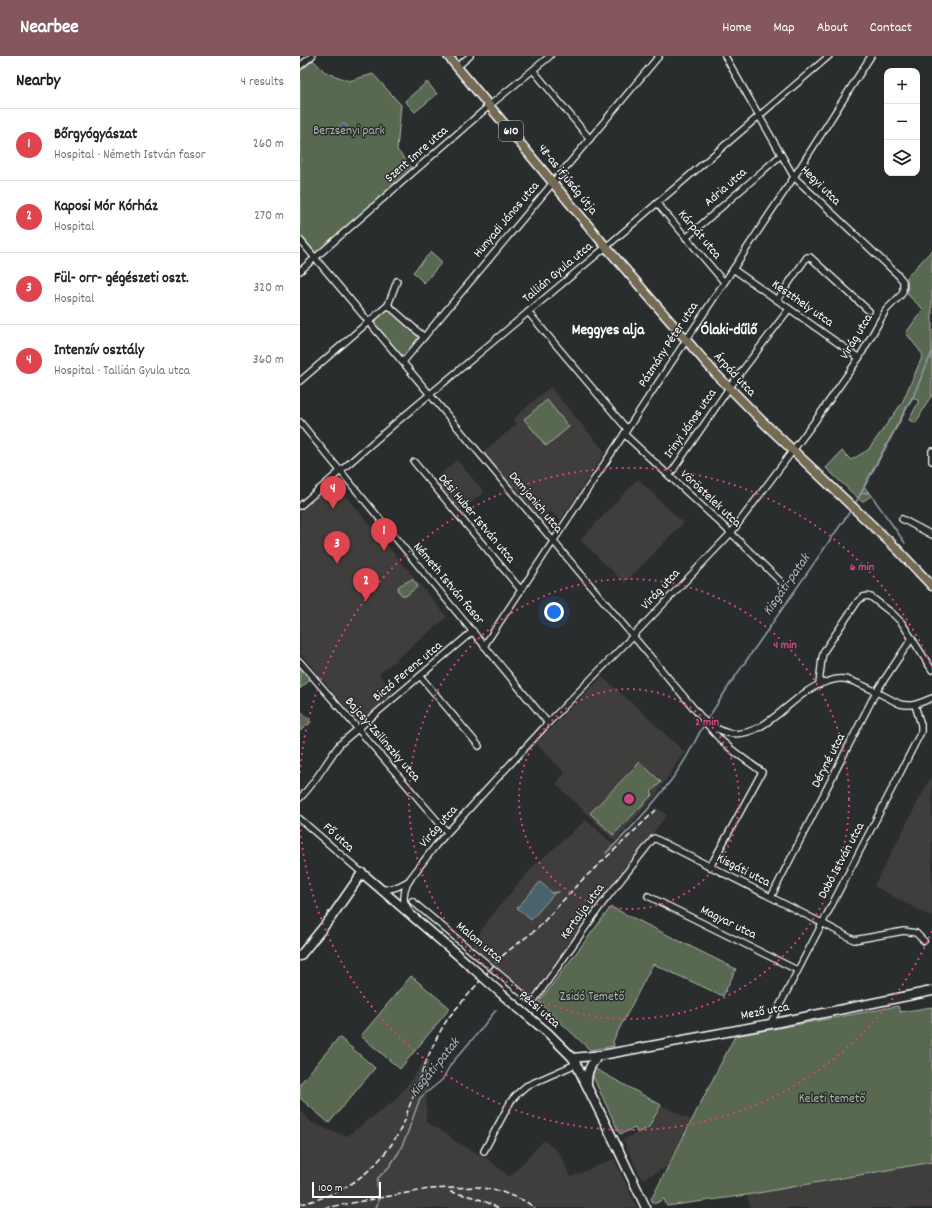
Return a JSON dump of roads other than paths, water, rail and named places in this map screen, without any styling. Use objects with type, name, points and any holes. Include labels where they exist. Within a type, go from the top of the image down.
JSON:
[{"type":"main road","name":"48-as ifjúság útja","points":[[448,56],[554,182],[606,247]]},
{"type":"main road","name":"Árpád utca","points":[[606,247],[729,388],[902,554],[932,586]]},
{"type":"street","points":[[300,66],[312,56]]},
{"type":"street","points":[[457,67],[470,56]]},
{"type":"street","name":"Szent Imre utca","points":[[300,271],[490,105],[550,56]]},
{"type":"street","name":"Hunyadi János utca","points":[[403,362],[659,56]]},
{"type":"street","name":"Hegyi utca","points":[[725,56],[794,177],[898,275],[902,281],[903,291],[901,295]]},
{"type":"street","name":"Tallián Gyula utca","points":[[300,506],[829,56]]},
{"type":"street","name":"Pázmány Péter utca","points":[[484,646],[794,177],[871,56]]},
{"type":"street","points":[[533,70],[590,139]]},
{"type":"street","name":"Adria utca","points":[[686,238],[781,155]]},
{"type":"street","name":"Kárpát utca","points":[[657,203],[724,282]]},
{"type":"street","name":"Damjanich utca","points":[[300,240],[717,737],[762,772],[710,867]]},
{"type":"street","points":[[777,300],[807,257],[810,257],[869,311]]},
{"type":"street","name":"Keszthely utca","points":[[733,269],[858,358]]},
{"type":"street","points":[[300,381],[388,305],[397,281]]},
{"type":"street","name":"Virág utca","points":[[412,917],[404,901],[404,896],[410,880],[447,832],[548,723],[731,533],[794,451],[858,358],[886,310],[901,295]]},
{"type":"street","points":[[388,305],[424,337]]},
{"type":"street","name":"Irinyi János utca","points":[[668,476],[729,388],[789,309]]},
{"type":"street","name":"Vöröstelek utca","points":[[528,312],[625,432],[668,476],[731,533],[781,582]]},
{"type":"street","name":"Németh István fasor","points":[[300,422],[548,723]]},
{"type":"street","points":[[932,452],[932,461]]},
{"type":"street","name":"Dési Huber István utca","points":[[414,462],[521,590]]},
{"type":"street","points":[[902,520],[932,535]]},
{"type":"street","points":[[819,684],[824,651],[858,601],[862,597],[867,596],[872,597],[902,623],[932,670]]},
{"type":"street","name":"Biczó Ferenc utca","points":[[300,798],[316,780],[340,744],[472,631]]},
{"type":"street","name":"Déryné utca","points":[[772,898],[876,692],[912,638]]},
{"type":"street","name":"Bajcsy-Zsilinszky utca","points":[[300,662],[447,832]]},
{"type":"street","points":[[420,676],[479,746]]},
{"type":"street","points":[[706,723],[728,733],[745,733],[761,727],[805,692],[819,684],[833,679],[842,678],[853,680],[900,704],[908,706],[915,705],[932,698]]},
{"type":"street","name":"Dobó István utca","points":[[770,1024],[921,732],[921,725],[915,705]]},
{"type":"street","points":[[724,743],[728,733]]},
{"type":"street","name":"Fő utca","points":[[300,818],[362,873]]},
{"type":"street","name":"Kisgáti utca","points":[[654,838],[854,940],[904,931],[916,933],[924,941]]},
{"type":"street","name":"Kertalja utca","points":[[532,1000],[535,999],[602,904],[654,838]]},
{"type":"street","points":[[300,956],[330,919],[362,873]]},
{"type":"street","name":"Pécsi utca","points":[[362,873],[548,1033],[574,1061],[646,1208]]},
{"type":"street","name":"Virág utca","points":[[380,889],[388,890],[395,888],[410,880]]},
{"type":"street","name":"Magyar utca","points":[[648,896],[798,970]]},
{"type":"street","name":"Malom utca","points":[[412,901],[530,1000],[532,1000]]},
{"type":"street","name":"Mező utca","points":[[602,1056],[932,991]]},
{"type":"street","points":[[484,1152],[511,1101],[526,1086],[574,1061],[602,1056]]},
{"type":"street","points":[[587,1086],[587,1074],[589,1069],[595,1060],[602,1056]]},
{"type":"street","points":[[574,1061],[595,1060]]},
{"type":"water","points":[[341,124],[345,124],[348,129],[345,134],[341,134],[338,131],[338,127]]},
{"type":"water","points":[[540,882],[554,894],[531,920],[517,908]]},
{"type":"waterway","name":"Kisgáti-patak","points":[[855,504],[913,397],[932,352]]},
{"type":"waterway","points":[[860,494],[869,492],[905,543]]},
{"type":"waterway","name":"Kisgáti-patak","points":[[707,720],[730,684],[851,510]]},
{"type":"waterway","name":"Kisgáti-patak","points":[[606,853],[663,792],[683,764],[705,723]]},
{"type":"waterway","name":"Kisgáti-patak","points":[[552,893],[559,892]]},
{"type":"waterway","name":"Kisgáti-patak","points":[[374,1208],[377,1206],[378,1202],[378,1178],[389,1167],[399,1152],[420,1098],[442,1080],[451,1064],[496,1010]]},
{"type":"railway","points":[[300,1204],[334,1193],[349,1185],[376,1164],[397,1136],[405,1120],[428,1057],[437,1037],[449,1017],[499,959],[537,929],[579,883],[656,810]]},
{"type":"railway","points":[[324,1208],[429,1189],[478,1187],[502,1192],[525,1201],[535,1208]]},
{"type":"railway","points":[[450,1192],[463,1194],[487,1202],[498,1208]]},
{"type":"place","name":"Intenzív osztály","points":[[333,509]]},
{"type":"place","name":"Bőrgyógyászat","points":[[384,551]]},
{"type":"place","name":"Fül- orr- gégészeti oszt.","points":[[337,564]]},
{"type":"place","name":"Kaposi Mór Kórház","points":[[366,601]]},
{"type":"district","name":"Meggyes alja","points":[[608,331]]},
{"type":"district","name":"Ólaki-dűlő","points":[[729,331]]},
{"type":"park label","name":"Berzsenyi park","points":[[349,131]]},
{"type":"park label","name":"Zsidó Temető","points":[[592,997]]},
{"type":"park label","name":"Keleti temető","points":[[832,1099]]}]
